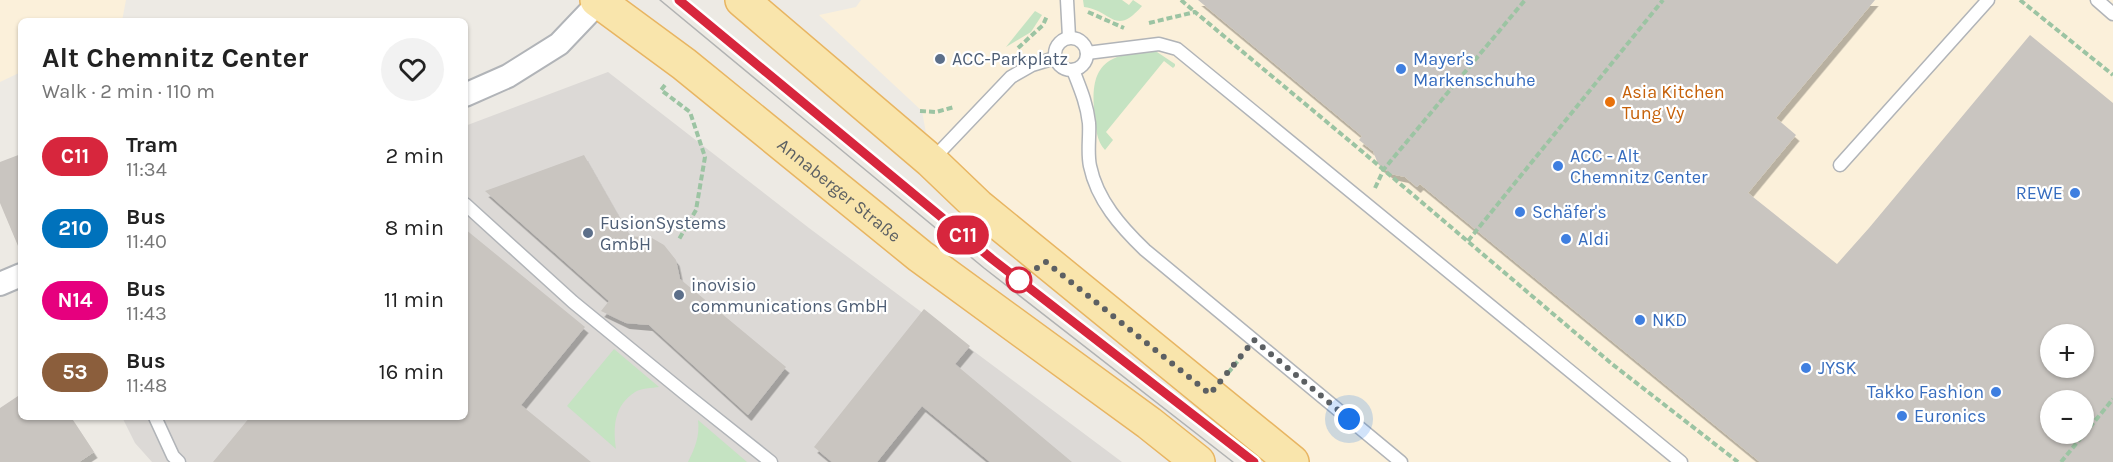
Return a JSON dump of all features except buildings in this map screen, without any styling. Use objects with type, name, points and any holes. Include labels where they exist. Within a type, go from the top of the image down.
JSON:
[{"type":"main road","points":[[742,0],[931,161],[986,213],[1292,462]]},
{"type":"main road","name":"Annaberger Straße","points":[[599,1],[684,64],[920,256],[1149,423],[1198,462]]},
{"type":"street","points":[[468,94],[508,76],[558,44],[599,1]]},
{"type":"street","points":[[0,284],[18,276]]},
{"type":"lane","points":[[1067,0],[1069,37]]},
{"type":"lane","points":[[1840,165],[1988,0]]},
{"type":"lane","points":[[2097,0],[2113,14]]},
{"type":"lane","points":[[1069,37],[1079,39],[1087,53],[1083,65],[1073,70],[1062,67],[1054,53],[1059,42],[1069,37]]},
{"type":"lane","points":[[1087,53],[1159,44],[1177,49],[1681,462]]},
{"type":"lane","points":[[931,161],[1011,77],[1032,65],[1055,58]]},
{"type":"lane","points":[[1073,70],[1085,100],[1089,124],[1090,166],[1100,194],[1122,227],[1145,250],[1401,462]]},
{"type":"lane","points":[[468,207],[573,302],[771,462]]},
{"type":"lane","points":[[156,420],[173,456],[179,462]]},
{"type":"path","points":[[1180,0],[1195,12]]},
{"type":"path","points":[[1367,205],[1384,170],[1525,0]]},
{"type":"path","points":[[1468,241],[1663,0]]},
{"type":"path","points":[[2020,0],[2113,75]]},
{"type":"path","points":[[678,241],[696,210],[705,157],[690,112],[661,90],[684,64]]},
{"type":"path","points":[[1384,170],[1612,364],[1738,462]]},
{"type":"path","points":[[1210,394],[1254,340]]},
{"type":"path","points":[[2061,462],[2113,399]]},
{"type":"shaded area","points":[[0,0],[126,0],[123,18],[18,18],[18,73],[0,82]]},
{"type":"shaded area","points":[[861,0],[2113,0],[2113,462],[1292,462],[931,161],[922,111],[819,15],[856,7]]},
{"type":"shaded area","points":[[608,72],[809,228],[1122,462],[152,462],[135,443],[124,420],[468,420],[468,125]]},
{"type":"green space","points":[[1083,0],[1122,0],[1129,5],[1133,0],[1142,6],[1126,20],[1119,21],[1094,9],[1084,7]]},
{"type":"green space","points":[[1035,11],[1042,15],[1031,32],[1006,47]]},
{"type":"green space","points":[[1157,52],[1175,66],[1173,68],[1164,61],[1106,132],[1113,140],[1105,150],[1098,138],[1096,125],[1094,97],[1099,72],[1114,58]]},
{"type":"green space","points":[[614,349],[659,387],[637,391],[623,404],[616,417],[616,449],[567,406]]},
{"type":"green space","points":[[698,420],[747,462],[688,462],[696,442]]},
{"type":"tram line","points":[[660,0],[984,268],[1233,462]]},
{"type":"tram line","points":[[679,0],[992,259],[1254,462]]},
{"type":"tram line","name":"C11","points":[[679,0],[992,259],[1254,462]]},
{"type":"place","name":"ACC-Parkplatz","points":[[940,59]]},
{"type":"place","name":"Mayer's Markenschuhe","points":[[1401,69]]},
{"type":"place","name":"Asia Kitchen Tung Vy","points":[[1610,102]]},
{"type":"place","name":"ACC - Alt Chemnitz Center","points":[[1558,166]]},
{"type":"place","name":"REWE","points":[[2075,193]]},
{"type":"place","name":"Schäfer's","points":[[1520,212]]},
{"type":"place","name":"FusionSystems GmbH","points":[[588,233]]},
{"type":"place","name":"Aldi","points":[[1566,239]]},
{"type":"place","name":"inovisio communications GmbH","points":[[679,295]]},
{"type":"place","name":"NKD","points":[[1640,320]]},
{"type":"place","name":"JYSK","points":[[1806,368]]},
{"type":"place","name":"Takko Fashion","points":[[1996,392]]},
{"type":"place","name":"Euronics","points":[[1902,416]]},
{"type":"route","points":[[1019,280],[1046,262],[1210,394],[1254,340],[1349,419]]}]
